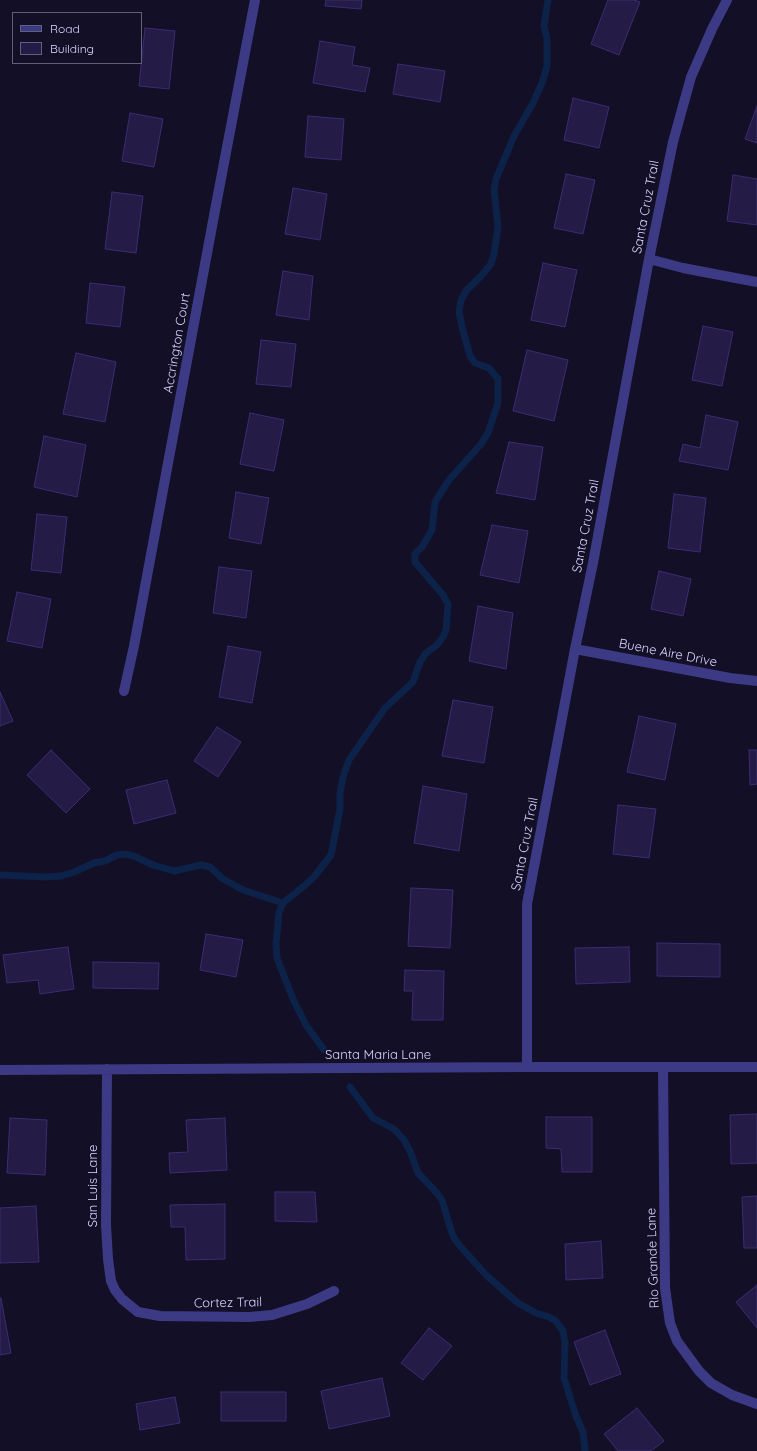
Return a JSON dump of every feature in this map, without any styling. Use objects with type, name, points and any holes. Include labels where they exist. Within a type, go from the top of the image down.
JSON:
[{"type":"street","name":"Accrington Court","points":[[124,691],[134,646],[255,0]]},
{"type":"street","name":"Santa Cruz Trail","points":[[526,1067],[527,904],[575,649],[593,563],[649,260],[681,107],[690,77],[727,0]]},
{"type":"street","points":[[649,260],[757,282]]},
{"type":"street","name":"Buene Aire Drive","points":[[575,649],[730,678],[757,681]]},
{"type":"street","name":"Santa Maria Lane","points":[[0,1070],[757,1067]]},
{"type":"street","name":"Rio Grande Lane","points":[[663,1068],[664,1288],[670,1323],[677,1341],[699,1371],[711,1382],[732,1395],[757,1404]]},
{"type":"street","name":"San Luis Lane","points":[[107,1069],[106,1225],[108,1260],[111,1281],[122,1299]]},
{"type":"street","name":"Cortez Trail","points":[[122,1299],[138,1312],[160,1316],[249,1317],[272,1315],[307,1304],[334,1292]]},
{"type":"building","points":[[326,0],[362,0],[361,9],[325,6]]},
{"type":"building","points":[[608,0],[634,0],[640,2],[619,55],[591,44]]},
{"type":"building","points":[[145,28],[175,31],[169,89],[139,86]]},
{"type":"building","points":[[320,41],[355,47],[352,65],[370,68],[365,92],[313,83]]},
{"type":"building","points":[[398,64],[445,71],[440,102],[393,94]]},
{"type":"building","points":[[573,98],[609,107],[599,148],[564,140]]},
{"type":"building","points":[[757,106],[757,143],[745,139]]},
{"type":"building","points":[[130,113],[163,119],[154,167],[122,161]]},
{"type":"building","points":[[308,116],[344,119],[341,160],[305,157]]},
{"type":"building","points":[[566,174],[595,180],[583,234],[554,228]]},
{"type":"building","points":[[733,175],[757,179],[757,225],[727,221]]},
{"type":"building","points":[[293,188],[327,194],[320,240],[285,234]]},
{"type":"building","points":[[112,192],[143,196],[136,253],[105,249]]},
{"type":"building","points":[[543,263],[577,270],[565,327],[531,320]]},
{"type":"building","points":[[283,271],[313,276],[309,320],[276,315]]},
{"type":"building","points":[[90,283],[125,287],[120,327],[86,323]]},
{"type":"building","points":[[703,326],[733,332],[722,386],[692,380]]},
{"type":"building","points":[[261,340],[296,344],[291,387],[256,384]]},
{"type":"building","points":[[527,350],[568,360],[554,421],[513,411]]},
{"type":"building","points":[[76,353],[116,362],[105,422],[63,414]]},
{"type":"building","points":[[250,413],[284,420],[274,471],[240,464]]},
{"type":"building","points":[[706,415],[738,422],[728,470],[679,461],[683,444],[700,448]]},
{"type":"building","points":[[44,436],[86,445],[77,497],[34,487]]},
{"type":"building","points":[[509,442],[543,447],[535,500],[496,493]]},
{"type":"building","points":[[236,492],[269,498],[261,544],[229,538]]},
{"type":"building","points":[[674,494],[706,498],[700,552],[668,548]]},
{"type":"building","points":[[37,514],[67,517],[61,573],[31,570]]},
{"type":"building","points":[[492,525],[528,531],[519,583],[480,575]]},
{"type":"building","points":[[219,567],[252,571],[246,618],[213,613]]},
{"type":"building","points":[[659,571],[691,579],[683,616],[651,609]]},
{"type":"building","points":[[17,592],[51,599],[42,648],[7,641]]},
{"type":"building","points":[[478,606],[513,613],[506,669],[469,661]]},
{"type":"building","points":[[228,646],[261,652],[252,703],[219,697]]},
{"type":"building","points":[[0,692],[13,721],[0,726]]},
{"type":"building","points":[[453,700],[493,707],[484,763],[442,756]]},
{"type":"building","points":[[639,716],[676,724],[665,780],[627,772]]},
{"type":"building","points":[[217,727],[241,742],[218,777],[194,761]]},
{"type":"building","points":[[51,750],[90,789],[66,813],[27,775]]},
{"type":"building","points":[[749,750],[757,750],[757,784],[750,785]]},
{"type":"building","points":[[167,780],[176,813],[134,824],[126,790]]},
{"type":"building","points":[[423,786],[467,794],[459,851],[414,843]]},
{"type":"building","points":[[618,805],[656,809],[649,858],[613,854]]},
{"type":"building","points":[[411,888],[453,890],[450,948],[408,946]]},
{"type":"building","points":[[206,934],[243,940],[236,977],[200,970]]},
{"type":"building","points":[[657,943],[720,944],[720,977],[657,976]]},
{"type":"building","points":[[68,947],[74,989],[40,994],[38,980],[7,983],[3,955]]},
{"type":"building","points":[[629,947],[630,982],[576,984],[575,948]]},
{"type":"building","points":[[93,962],[159,963],[158,989],[93,988]]},
{"type":"building","points":[[405,970],[444,971],[443,1020],[412,1020],[413,991],[404,991]]},
{"type":"building","points":[[757,1114],[757,1163],[731,1164],[730,1115]]},
{"type":"building","points":[[546,1117],[592,1117],[592,1172],[562,1172],[561,1149],[546,1148]]},
{"type":"building","points":[[10,1118],[47,1120],[45,1175],[7,1173]]},
{"type":"building","points":[[225,1118],[227,1170],[170,1173],[169,1153],[188,1152],[186,1120]]},
{"type":"building","points":[[275,1192],[315,1192],[317,1222],[275,1221]]},
{"type":"building","points":[[757,1196],[757,1248],[744,1248],[742,1197]]},
{"type":"building","points":[[225,1204],[225,1259],[186,1260],[185,1227],[171,1227],[170,1205]]},
{"type":"building","points":[[36,1206],[39,1262],[0,1263],[0,1208]]},
{"type":"building","points":[[601,1241],[603,1278],[566,1280],[565,1244]]},
{"type":"building","points":[[757,1285],[757,1328],[736,1302]]},
{"type":"building","points":[[0,1298],[11,1353],[0,1355]]},
{"type":"building","points":[[429,1328],[452,1346],[423,1380],[401,1363]]},
{"type":"building","points":[[605,1330],[621,1374],[590,1385],[574,1342]]},
{"type":"building","points":[[382,1378],[390,1416],[329,1429],[321,1391]]},
{"type":"building","points":[[221,1392],[286,1392],[286,1421],[221,1421]]},
{"type":"building","points":[[175,1397],[180,1423],[140,1430],[136,1404]]},
{"type":"building","points":[[637,1408],[664,1441],[651,1451],[618,1451],[604,1434]]},
{"type":"waterway","points":[[324,1050],[306,1025],[293,999],[277,958],[276,944],[279,912],[283,903],[314,877],[331,855],[340,809],[340,793],[343,777],[349,760],[385,708],[413,682],[420,662],[426,653],[437,645],[446,630],[448,604],[443,595],[415,562],[415,554],[422,547],[432,530],[435,502],[449,480],[481,444],[488,433],[498,403],[498,379],[489,368],[475,363],[470,356],[459,312],[461,300],[466,291],[491,264],[494,254],[498,227],[494,189],[496,179],[514,136],[533,103],[542,83],[547,66],[547,39],[544,26],[548,0]]},
{"type":"waterway","points":[[0,875],[46,877],[61,876],[94,863],[105,861],[117,855],[126,854],[153,865],[174,871],[201,865],[210,867],[223,879],[243,890],[283,903]]},
{"type":"waterway","points":[[350,1087],[373,1118],[394,1129],[404,1140],[410,1151],[418,1173],[442,1200],[454,1238],[460,1246],[486,1275],[518,1303],[536,1313],[556,1321],[563,1331],[565,1343],[564,1378],[576,1416],[583,1432],[585,1451]]}]
